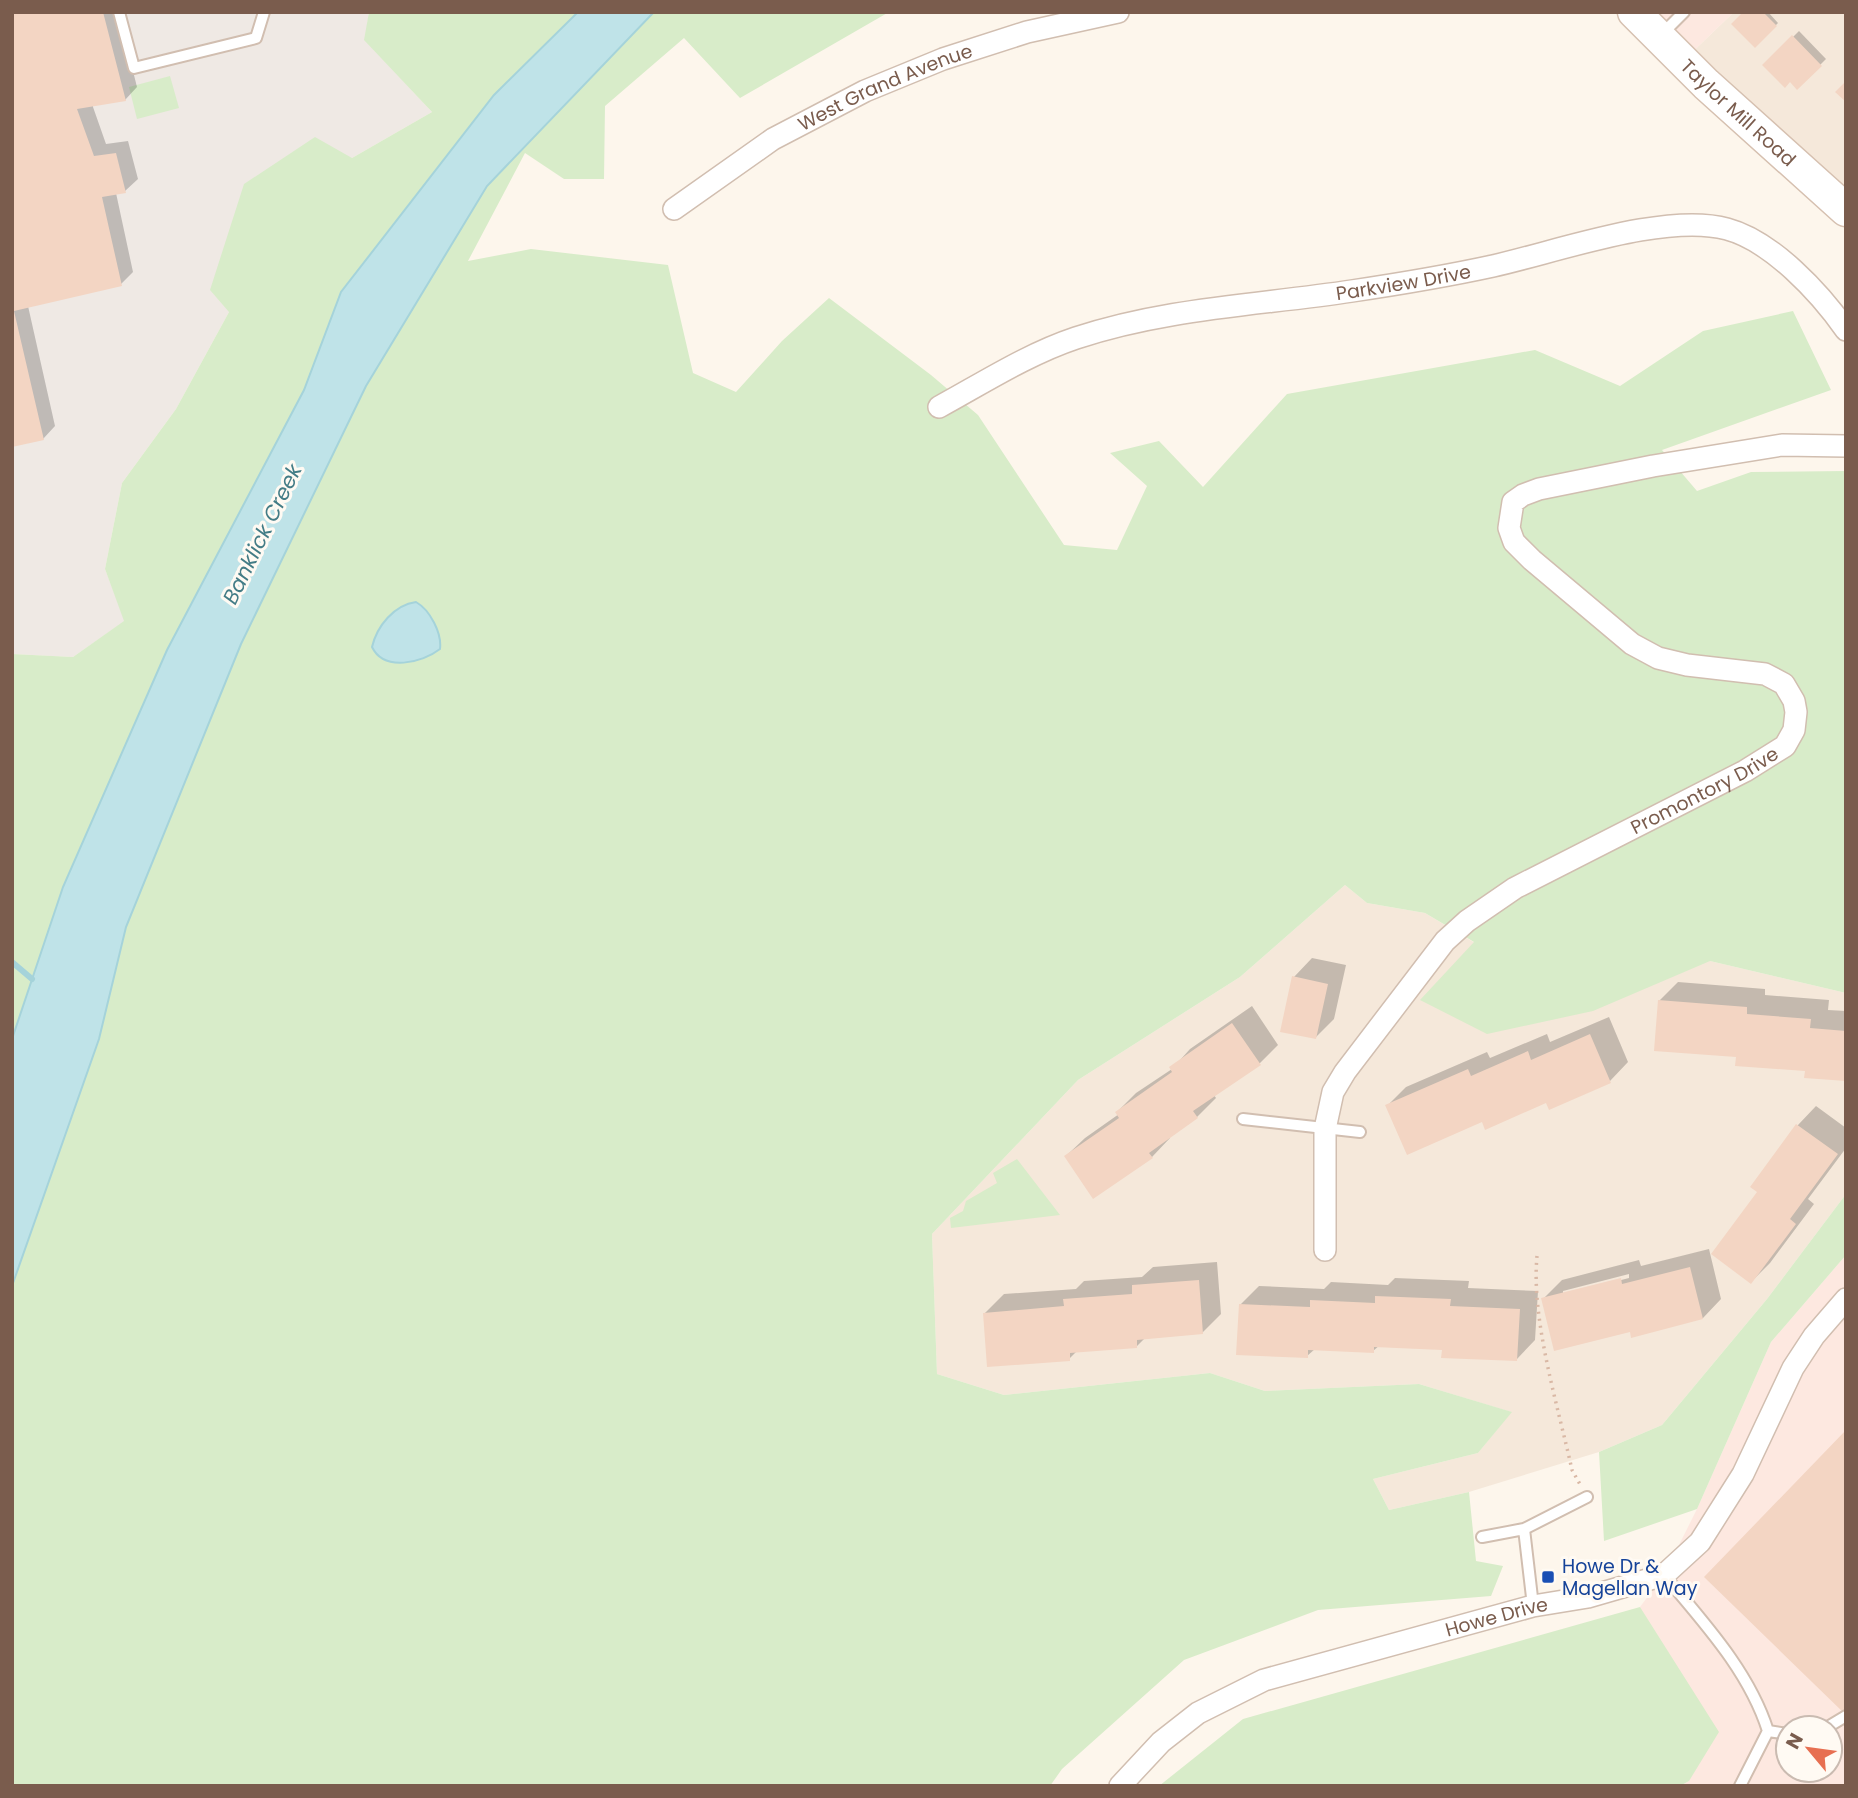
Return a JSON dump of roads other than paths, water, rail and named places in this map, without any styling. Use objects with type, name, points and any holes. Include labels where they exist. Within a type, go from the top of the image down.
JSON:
[{"type":"main road","name":"Taylor Mill Road","points":[[1634,12],[1706,84],[1846,210]]},
{"type":"street","name":"West Grand Avenue","points":[[674,209],[773,139],[865,91],[943,59],[1027,32],[1118,12]]},
{"type":"street","name":"Parkview Drive","points":[[939,407],[1005,370],[1074,339],[1136,321],[1251,302],[1377,287],[1493,266],[1652,228],[1696,225],[1726,229],[1745,236],[1772,252],[1806,282],[1846,330]]},
{"type":"street","name":"Promontory Drive","points":[[1325,1250],[1325,1129],[1333,1092],[1345,1072],[1445,941],[1467,921],[1515,888],[1745,771],[1785,746],[1794,730],[1794,701],[1784,684],[1765,674],[1687,665],[1658,658],[1632,645],[1514,542],[1509,528],[1513,502],[1539,489],[1653,466],[1782,445],[1846,446]]},
{"type":"street","name":"Howe Drive","points":[[1120,1786],[1161,1742],[1198,1713],[1264,1680],[1533,1606],[1588,1597],[1664,1575],[1700,1542],[1743,1474],[1793,1368],[1814,1336],[1846,1299]]},
{"type":"lane","points":[[119,12],[134,68],[256,38],[264,12]]},
{"type":"lane","points":[[1659,37],[1684,12]]},
{"type":"lane","points":[[1243,1119],[1360,1132]]},
{"type":"lane","points":[[1482,1537],[1524,1529],[1587,1497]]},
{"type":"lane","points":[[1524,1529],[1533,1606]]},
{"type":"lane","points":[[1664,1575],[1716,1637],[1759,1704],[1768,1731],[1740,1786]]},
{"type":"lane","points":[[1768,1731],[1774,1732]]},
{"type":"water","name":"Banklick Creek","points":[[578,12],[654,12],[487,186],[366,386],[241,644],[126,927],[99,1039],[12,1286],[12,1039],[63,887],[167,650],[304,390],[341,292],[494,95]]},
{"type":"water","points":[[416,602],[434,622],[440,649],[423,658],[404,663],[385,660],[372,647],[382,624],[401,607]]},
{"type":"waterway","points":[[12,962],[32,979]]},
{"type":"place","name":"Howe Dr & Magellan Way","points":[[1548,1577]]}]
